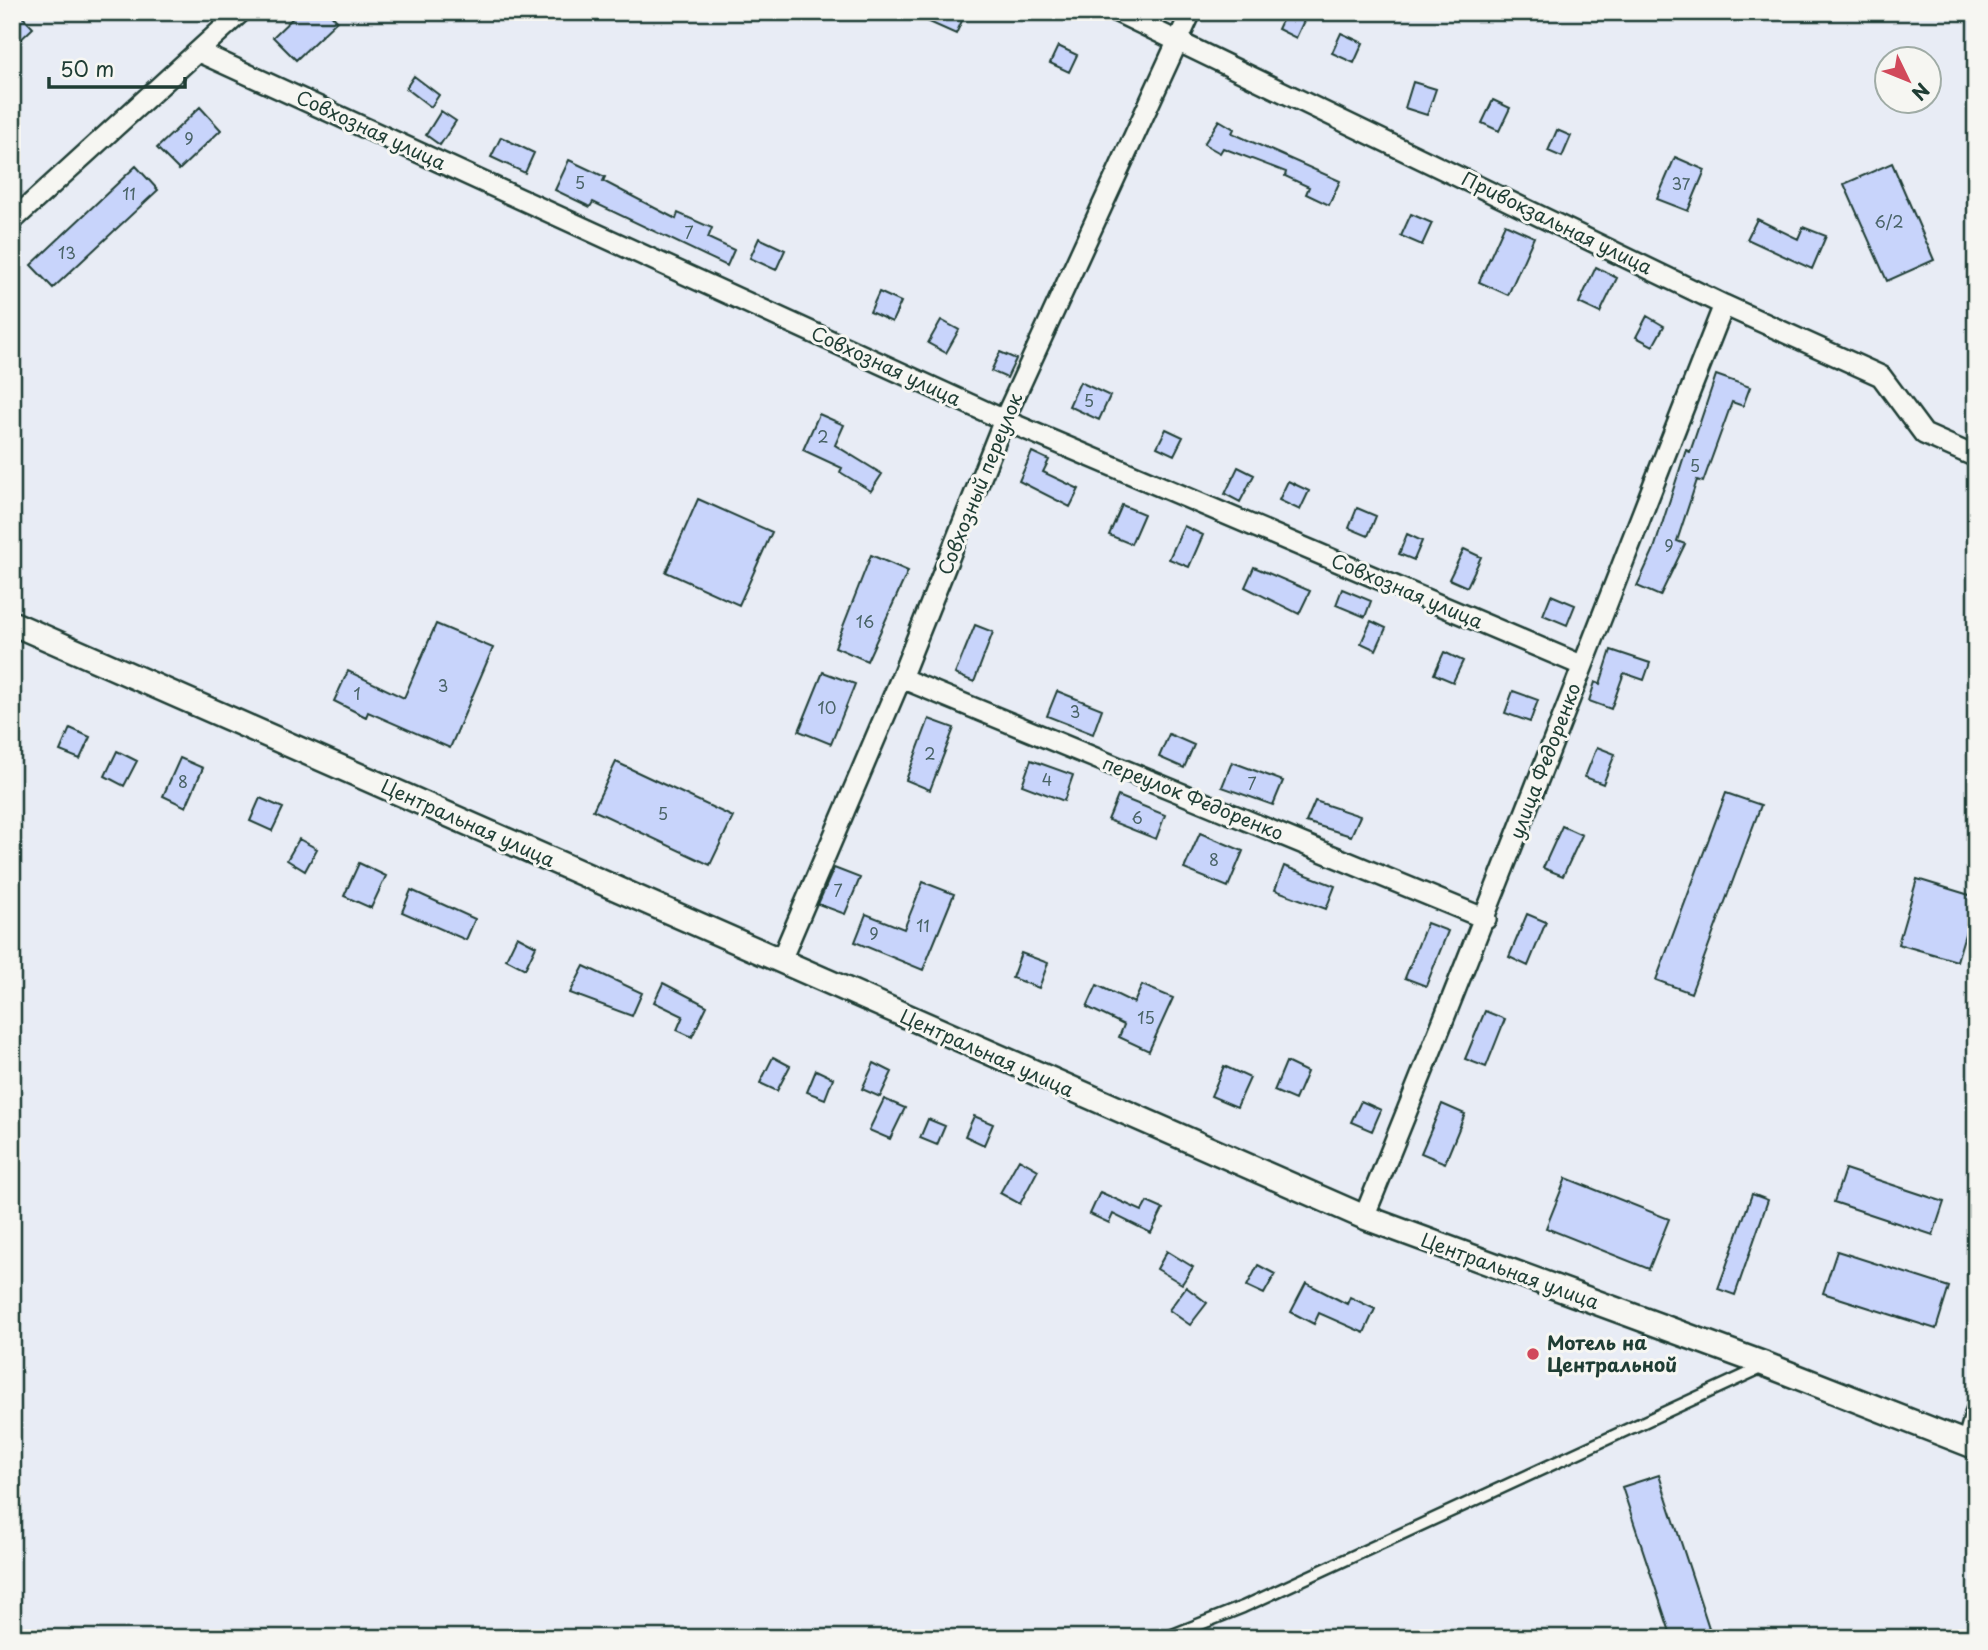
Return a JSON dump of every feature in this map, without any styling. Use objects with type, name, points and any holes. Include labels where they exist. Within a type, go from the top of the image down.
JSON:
[{"type":"street","points":[[12,221],[241,12]]},
{"type":"street","name":"Привокзальная улица","points":[[1117,12],[1724,305],[1881,376],[1924,434],[1976,457]]},
{"type":"street","name":"Совхозный переулок","points":[[781,960],[901,678],[1004,421],[1191,12]]},
{"type":"street","name":"Совхозная улица","points":[[199,52],[1004,421],[1581,665]]},
{"type":"street","name":"улица Федоренко","points":[[1364,1217],[1486,919],[1581,665],[1724,305]]},
{"type":"street","name":"Центральная улица","points":[[12,623],[781,960],[1008,1063],[1364,1217],[1767,1365],[1971,1445]]},
{"type":"street","name":"переулок Федоренко","points":[[901,678],[1486,919]]},
{"type":"street","points":[[1971,1445],[1976,1411]]},
{"type":"lane","points":[[1165,1638],[1242,1607],[1767,1365]]},
{"type":"building","points":[[12,12],[18,12],[33,28],[12,48]]},
{"type":"building","points":[[299,12],[329,12],[337,21],[296,60],[273,37]]},
{"type":"building","points":[[907,12],[966,12],[956,34]]},
{"type":"building","points":[[1286,12],[1308,12],[1296,38],[1278,29]]},
{"type":"building","points":[[1341,33],[1363,43],[1354,63],[1332,53]]},
{"type":"building","points":[[1058,46],[1077,55],[1069,72],[1050,63]]},
{"type":"building","points":[[414,76],[439,95],[431,107],[406,88]]},
{"type":"building","points":[[1413,82],[1436,89],[1427,115],[1405,108]]},
{"type":"building","points":[[1493,100],[1510,108],[1499,131],[1482,123]]},
{"type":"building","points":[[200,107],[221,130],[179,170],[157,148]]},
{"type":"building","points":[[441,111],[456,121],[440,145],[426,135]]},
{"type":"building","points":[[1219,120],[1234,129],[1232,133],[1340,181],[1329,205],[1306,194],[1309,187],[1285,176],[1286,172],[1223,148],[1220,153],[1204,144]]},
{"type":"building","points":[[1557,130],[1571,136],[1562,157],[1548,151]]},
{"type":"building","points":[[501,137],[534,153],[525,173],[491,157]]},
{"type":"building","points":[[1675,157],[1705,170],[1688,211],[1657,199]]},
{"type":"building","points":[[569,160],[605,177],[603,181],[676,219],[678,213],[712,228],[708,238],[734,250],[727,266],[593,202],[590,207],[555,190]]},
{"type":"building","points":[[1892,163],[1934,260],[1887,281],[1844,184]]},
{"type":"building","points":[[136,166],[158,190],[53,288],[31,265]]},
{"type":"building","points":[[1411,214],[1432,223],[1422,245],[1401,236]]},
{"type":"building","points":[[1757,219],[1798,239],[1803,227],[1826,236],[1812,269],[1747,239]]},
{"type":"building","points":[[1505,224],[1534,237],[1508,295],[1479,282]]},
{"type":"building","points":[[759,238],[785,250],[776,270],[750,258]]},
{"type":"building","points":[[1596,267],[1617,278],[1600,313],[1579,303]]},
{"type":"building","points":[[879,292],[901,302],[892,322],[870,312]]},
{"type":"building","points":[[1647,316],[1664,326],[1653,346],[1636,337]]},
{"type":"building","points":[[941,320],[959,330],[946,353],[928,343]]},
{"type":"building","points":[[1000,352],[1016,359],[1007,378],[991,371]]},
{"type":"building","points":[[1716,375],[1750,387],[1743,406],[1732,402],[1703,482],[1697,480],[1677,541],[1685,544],[1660,596],[1637,586],[1654,549],[1686,450],[1690,452]]},
{"type":"building","points":[[1080,382],[1110,396],[1099,420],[1069,406]]},
{"type":"building","points":[[819,414],[844,425],[835,445],[882,474],[871,491],[840,472],[842,468],[803,450]]},
{"type":"building","points":[[1166,429],[1183,437],[1174,455],[1157,447]]},
{"type":"building","points":[[1032,452],[1049,460],[1043,472],[1079,489],[1070,507],[1019,481]]},
{"type":"building","points":[[1238,467],[1254,475],[1240,502],[1225,494]]},
{"type":"building","points":[[1288,481],[1309,491],[1300,510],[1279,500]]},
{"type":"building","points":[[698,499],[772,532],[739,605],[666,572]]},
{"type":"building","points":[[1122,505],[1144,514],[1131,544],[1109,535]]},
{"type":"building","points":[[1357,508],[1376,516],[1368,536],[1349,528]]},
{"type":"building","points":[[1184,526],[1203,535],[1189,567],[1169,559]]},
{"type":"building","points":[[1407,534],[1422,541],[1414,560],[1399,554]]},
{"type":"building","points":[[1464,549],[1481,557],[1467,587],[1449,579]]},
{"type":"building","points":[[871,555],[908,571],[867,661],[835,647]]},
{"type":"building","points":[[1254,567],[1310,591],[1299,614],[1245,587]]},
{"type":"building","points":[[1342,589],[1371,601],[1365,617],[1336,605]]},
{"type":"building","points":[[1551,595],[1575,605],[1567,625],[1543,615]]},
{"type":"building","points":[[1371,621],[1386,628],[1376,650],[1361,643]]},
{"type":"building","points":[[436,624],[493,648],[450,748],[368,712],[366,717],[334,701],[348,671],[404,698]]},
{"type":"building","points":[[975,625],[993,632],[974,682],[955,674]]},
{"type":"building","points":[[1611,650],[1650,663],[1644,680],[1624,673],[1611,709],[1589,701],[1595,682],[1600,684]]},
{"type":"building","points":[[1444,652],[1463,661],[1453,682],[1434,674]]},
{"type":"building","points":[[823,672],[855,684],[831,744],[799,731]]},
{"type":"building","points":[[1057,691],[1102,709],[1093,734],[1047,716]]},
{"type":"building","points":[[1513,691],[1538,700],[1530,722],[1505,713]]},
{"type":"building","points":[[929,719],[954,728],[930,790],[906,780]]},
{"type":"building","points":[[70,728],[90,737],[80,759],[60,751]]},
{"type":"building","points":[[1169,734],[1194,745],[1184,768],[1159,757]]},
{"type":"building","points":[[1597,747],[1615,754],[1603,784],[1585,777]]},
{"type":"building","points":[[117,751],[137,761],[124,786],[105,776]]},
{"type":"building","points":[[180,758],[203,768],[186,807],[163,796]]},
{"type":"building","points":[[1031,760],[1073,775],[1064,801],[1022,785]]},
{"type":"building","points":[[616,762],[733,817],[710,865],[593,810]]},
{"type":"building","points":[[1232,762],[1283,781],[1273,805],[1222,787]]},
{"type":"building","points":[[1726,793],[1761,805],[1691,993],[1656,980]]},
{"type":"building","points":[[1118,796],[1165,815],[1156,839],[1108,820]]},
{"type":"building","points":[[260,798],[283,808],[272,831],[250,821]]},
{"type":"building","points":[[1315,801],[1360,816],[1351,836],[1306,822]]},
{"type":"building","points":[[1562,826],[1582,835],[1563,876],[1543,868]]},
{"type":"building","points":[[1200,833],[1243,851],[1228,887],[1184,869]]},
{"type":"building","points":[[299,839],[317,849],[305,871],[287,860]]},
{"type":"building","points":[[359,863],[386,876],[371,908],[344,896]]},
{"type":"building","points":[[1284,866],[1335,886],[1326,909],[1275,890]]},
{"type":"building","points":[[834,868],[860,878],[845,914],[818,904]]},
{"type":"building","points":[[1917,879],[1976,897],[1957,961],[1898,944]]},
{"type":"building","points":[[923,882],[954,894],[923,970],[855,942],[866,914],[904,929]]},
{"type":"building","points":[[411,890],[475,919],[466,940],[402,912]]},
{"type":"building","points":[[1527,914],[1546,922],[1528,966],[1509,957]]},
{"type":"building","points":[[1427,923],[1448,931],[1426,986],[1405,978]]},
{"type":"building","points":[[517,936],[536,946],[525,969],[506,959]]},
{"type":"building","points":[[1021,953],[1048,963],[1039,988],[1012,978]]},
{"type":"building","points":[[584,966],[642,993],[632,1016],[570,993]]},
{"type":"building","points":[[663,983],[707,1006],[692,1037],[677,1030],[683,1016],[654,1002]]},
{"type":"building","points":[[1097,985],[1134,1003],[1142,985],[1173,998],[1149,1051],[1119,1037],[1124,1025],[1087,1007]]},
{"type":"building","points":[[1485,1011],[1505,1019],[1486,1067],[1465,1059]]},
{"type":"building","points":[[773,1057],[790,1066],[777,1091],[760,1083]]},
{"type":"building","points":[[1286,1062],[1307,1072],[1295,1100],[1274,1091]]},
{"type":"building","points":[[874,1063],[892,1072],[880,1097],[862,1089]]},
{"type":"building","points":[[1224,1066],[1250,1078],[1237,1107],[1211,1096]]},
{"type":"building","points":[[816,1070],[833,1078],[825,1099],[807,1092]]},
{"type":"building","points":[[884,1099],[905,1108],[890,1139],[869,1130]]},
{"type":"building","points":[[1361,1101],[1381,1110],[1372,1131],[1351,1122]]},
{"type":"building","points":[[1442,1104],[1465,1114],[1445,1163],[1421,1153]]},
{"type":"building","points":[[974,1116],[993,1124],[984,1145],[965,1136]]},
{"type":"building","points":[[928,1119],[945,1126],[937,1145],[920,1138]]},
{"type":"building","points":[[1019,1159],[1038,1170],[1020,1204],[1000,1193]]},
{"type":"building","points":[[1845,1169],[1944,1202],[1933,1235],[1834,1202]]},
{"type":"building","points":[[1566,1178],[1669,1219],[1649,1269],[1546,1228]]},
{"type":"building","points":[[1100,1192],[1142,1211],[1147,1202],[1163,1209],[1151,1233],[1113,1214],[1109,1223],[1090,1214]]},
{"type":"building","points":[[1752,1194],[1768,1200],[1735,1295],[1718,1289]]},
{"type":"building","points":[[1167,1251],[1193,1267],[1182,1284],[1157,1269]]},
{"type":"building","points":[[1837,1251],[1949,1287],[1936,1329],[1823,1293]]},
{"type":"building","points":[[1258,1265],[1275,1274],[1264,1294],[1247,1286]]},
{"type":"building","points":[[1306,1283],[1347,1304],[1350,1297],[1375,1309],[1364,1333],[1319,1313],[1314,1324],[1291,1312]]},
{"type":"building","points":[[1186,1287],[1207,1303],[1190,1325],[1169,1310]]},
{"type":"building","points":[[1659,1475],[1709,1628],[1680,1638],[1672,1638],[1622,1487]]},
{"type":"place","name":"Мотель на Центральной","points":[[1533,1354]]}]
